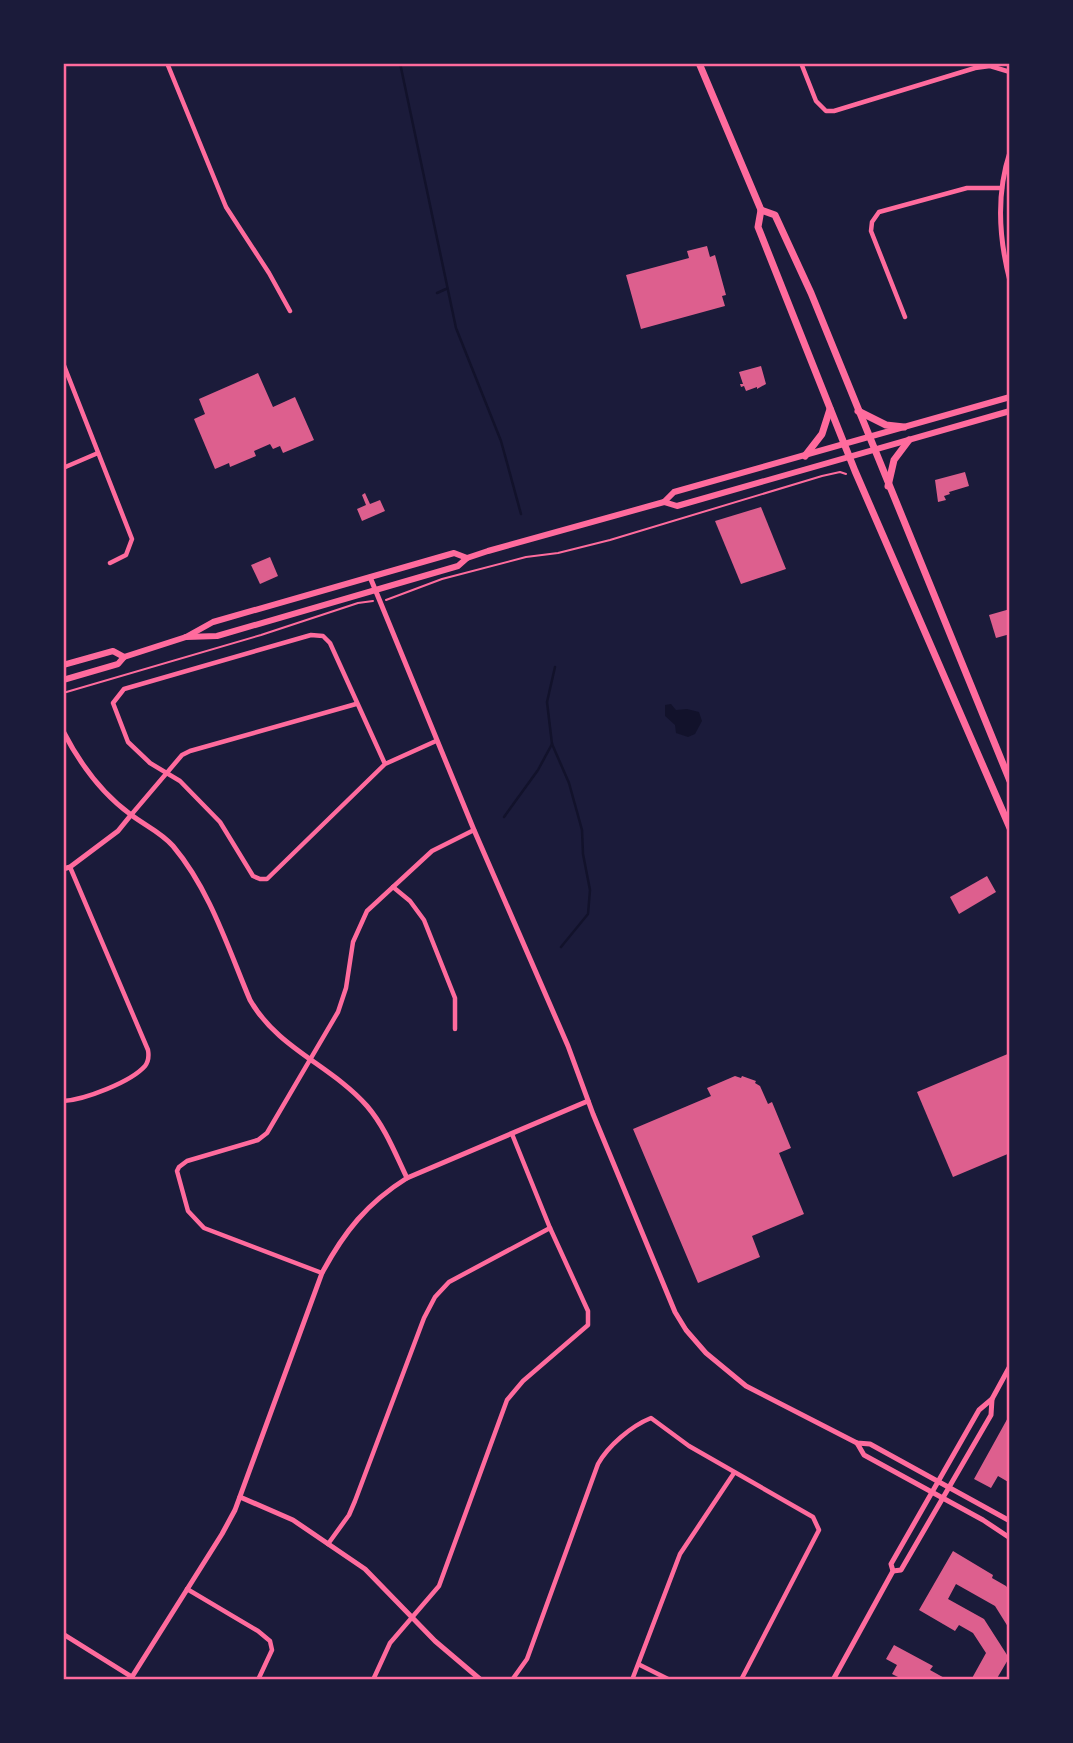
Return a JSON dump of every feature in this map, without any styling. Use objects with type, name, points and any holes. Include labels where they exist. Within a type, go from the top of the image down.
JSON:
[{"type":"main road","points":[[699,63],[761,210],[758,227],[849,457],[1009,825]]},
{"type":"main road","points":[[761,210],[775,215],[811,293],[888,487],[1010,780]]},
{"type":"main road","points":[[186,637],[216,636],[458,566],[467,558],[664,502],[674,492],[1010,397]]},
{"type":"main road","points":[[805,456],[822,434],[830,409]]},
{"type":"main road","points":[[858,411],[878,422],[904,427]]},
{"type":"main road","points":[[664,502],[677,506],[1010,411]]},
{"type":"main road","points":[[888,487],[894,460],[909,440]]},
{"type":"main road","points":[[63,680],[118,664],[124,657],[186,637],[213,622],[454,553],[467,558]]},
{"type":"main road","points":[[63,665],[113,651],[124,657]]},
{"type":"street","points":[[167,63],[226,207],[290,311]]},
{"type":"street","points":[[801,63],[816,101],[826,111],[834,111],[975,68],[990,66],[1010,72]]},
{"type":"street","points":[[1010,152],[1002,188],[1001,233],[1010,281]]},
{"type":"street","points":[[905,317],[871,231],[879,212],[967,188],[1002,188]]},
{"type":"street","points":[[63,363],[132,539],[126,555],[110,563]]},
{"type":"street","points":[[63,468],[98,453]]},
{"type":"street","points":[[370,577],[436,741],[568,1046],[675,1312],[686,1330],[706,1353],[746,1386],[857,1443],[870,1444],[1010,1521]]},
{"type":"street","points":[[385,764],[330,643],[323,636],[311,635],[124,689],[113,703],[128,742],[150,763],[180,781],[220,822],[253,876],[264,880],[288,860],[385,764],[436,741]]},
{"type":"street","points":[[63,869],[70,867],[118,831],[182,755],[356,704]]},
{"type":"street","points":[[63,731],[80,763],[101,789],[131,815],[155,829],[187,863],[200,882],[250,1000],[261,1018],[278,1037],[311,1060],[366,1106],[384,1129],[407,1178]]},
{"type":"street","points":[[322,1273],[204,1228],[188,1211],[177,1171],[187,1161],[264,1136],[338,1012],[346,988],[350,956],[359,925],[367,911],[432,851],[474,830]]},
{"type":"street","points":[[63,1101],[101,1091],[130,1078],[147,1064],[149,1057],[70,867]]},
{"type":"street","points":[[393,887],[410,901],[424,920],[455,998],[455,1029]]},
{"type":"street","points":[[63,1634],[131,1679],[222,1534],[240,1497],[322,1273],[354,1222],[392,1187],[407,1178],[588,1101]]},
{"type":"street","points":[[373,1680],[390,1643],[434,1593],[442,1578],[507,1400],[523,1381],[589,1325],[588,1311],[550,1228],[512,1134]]},
{"type":"street","points":[[328,1544],[349,1515],[424,1318],[435,1297],[449,1282],[550,1228]]},
{"type":"street","points":[[833,1680],[893,1572],[891,1564],[979,1410],[992,1399],[1010,1366]]},
{"type":"street","points":[[893,1572],[901,1570],[950,1487],[991,1415],[992,1399]]},
{"type":"street","points":[[512,1680],[527,1659],[598,1464],[610,1448],[651,1418],[689,1446],[813,1517],[819,1530],[741,1680]]},
{"type":"street","points":[[857,1443],[864,1455],[943,1497],[1010,1538]]},
{"type":"street","points":[[632,1680],[680,1554],[734,1473]]},
{"type":"street","points":[[240,1497],[293,1520],[373,1576],[442,1647],[481,1680]]},
{"type":"street","points":[[187,1589],[258,1631],[270,1641],[272,1650],[258,1680]]},
{"type":"street","points":[[639,1665],[670,1680]]},
{"type":"path","points":[[393,599],[442,579],[520,558],[576,549],[821,476],[836,472],[846,474]]},
{"type":"path","points":[[63,693],[353,607],[358,603]]},
{"type":"shaded area","points":[[671,704],[676,710],[699,712],[702,721],[695,734],[688,737],[676,733],[675,725],[665,716],[665,705]]},
{"type":"building","points":[[707,246],[710,257],[715,255],[726,295],[722,296],[725,306],[641,329],[626,275],[689,258],[687,251]]},
{"type":"building","points":[[761,366],[766,384],[746,391],[744,386],[741,387],[740,384],[743,384],[739,372]]},
{"type":"building","points":[[258,373],[273,407],[295,397],[314,440],[283,453],[280,446],[273,449],[270,444],[254,451],[256,456],[230,467],[229,463],[215,469],[194,419],[205,414],[199,399]]},
{"type":"building","points":[[965,472],[969,486],[949,492],[950,494],[944,496],[946,500],[938,502],[935,480]]},
{"type":"building","points":[[365,493],[370,504],[380,500],[385,511],[362,521],[357,509],[366,505],[362,495]]},
{"type":"building","points":[[761,507],[786,569],[741,584],[715,521]]},
{"type":"building","points":[[270,557],[278,576],[260,584],[251,565]]},
{"type":"building","points":[[1010,609],[1010,634],[996,638],[989,615]]},
{"type":"building","points":[[987,876],[996,892],[959,914],[950,897]]},
{"type":"building","points":[[1010,1053],[1010,1153],[953,1177],[917,1092]]},
{"type":"building","points":[[735,1076],[756,1081],[768,1104],[772,1102],[791,1148],[779,1153],[804,1214],[752,1236],[760,1257],[698,1283],[633,1129],[711,1096],[707,1088]]},
{"type":"building","points":[[1010,1414],[1010,1483],[998,1476],[991,1488],[974,1479]]},
{"type":"building","points":[[953,1551],[993,1575],[992,1578],[1010,1591],[1010,1630],[995,1606],[956,1584],[948,1599],[984,1619],[1009,1658],[996,1680],[971,1680],[986,1653],[973,1633],[959,1625],[955,1631],[919,1610]]},
{"type":"building","points":[[894,1645],[933,1666],[930,1670],[948,1680],[904,1680],[892,1674],[897,1665],[886,1659]]},
{"type":"waterway","points":[[400,63],[456,328],[501,441],[521,514]]},
{"type":"waterway","points":[[437,293],[446,289]]},
{"type":"waterway","points":[[555,667],[547,702],[552,744],[569,783],[582,830],[583,854],[590,890],[588,914],[561,947]]},
{"type":"waterway","points":[[504,817],[538,770],[552,744]]}]
